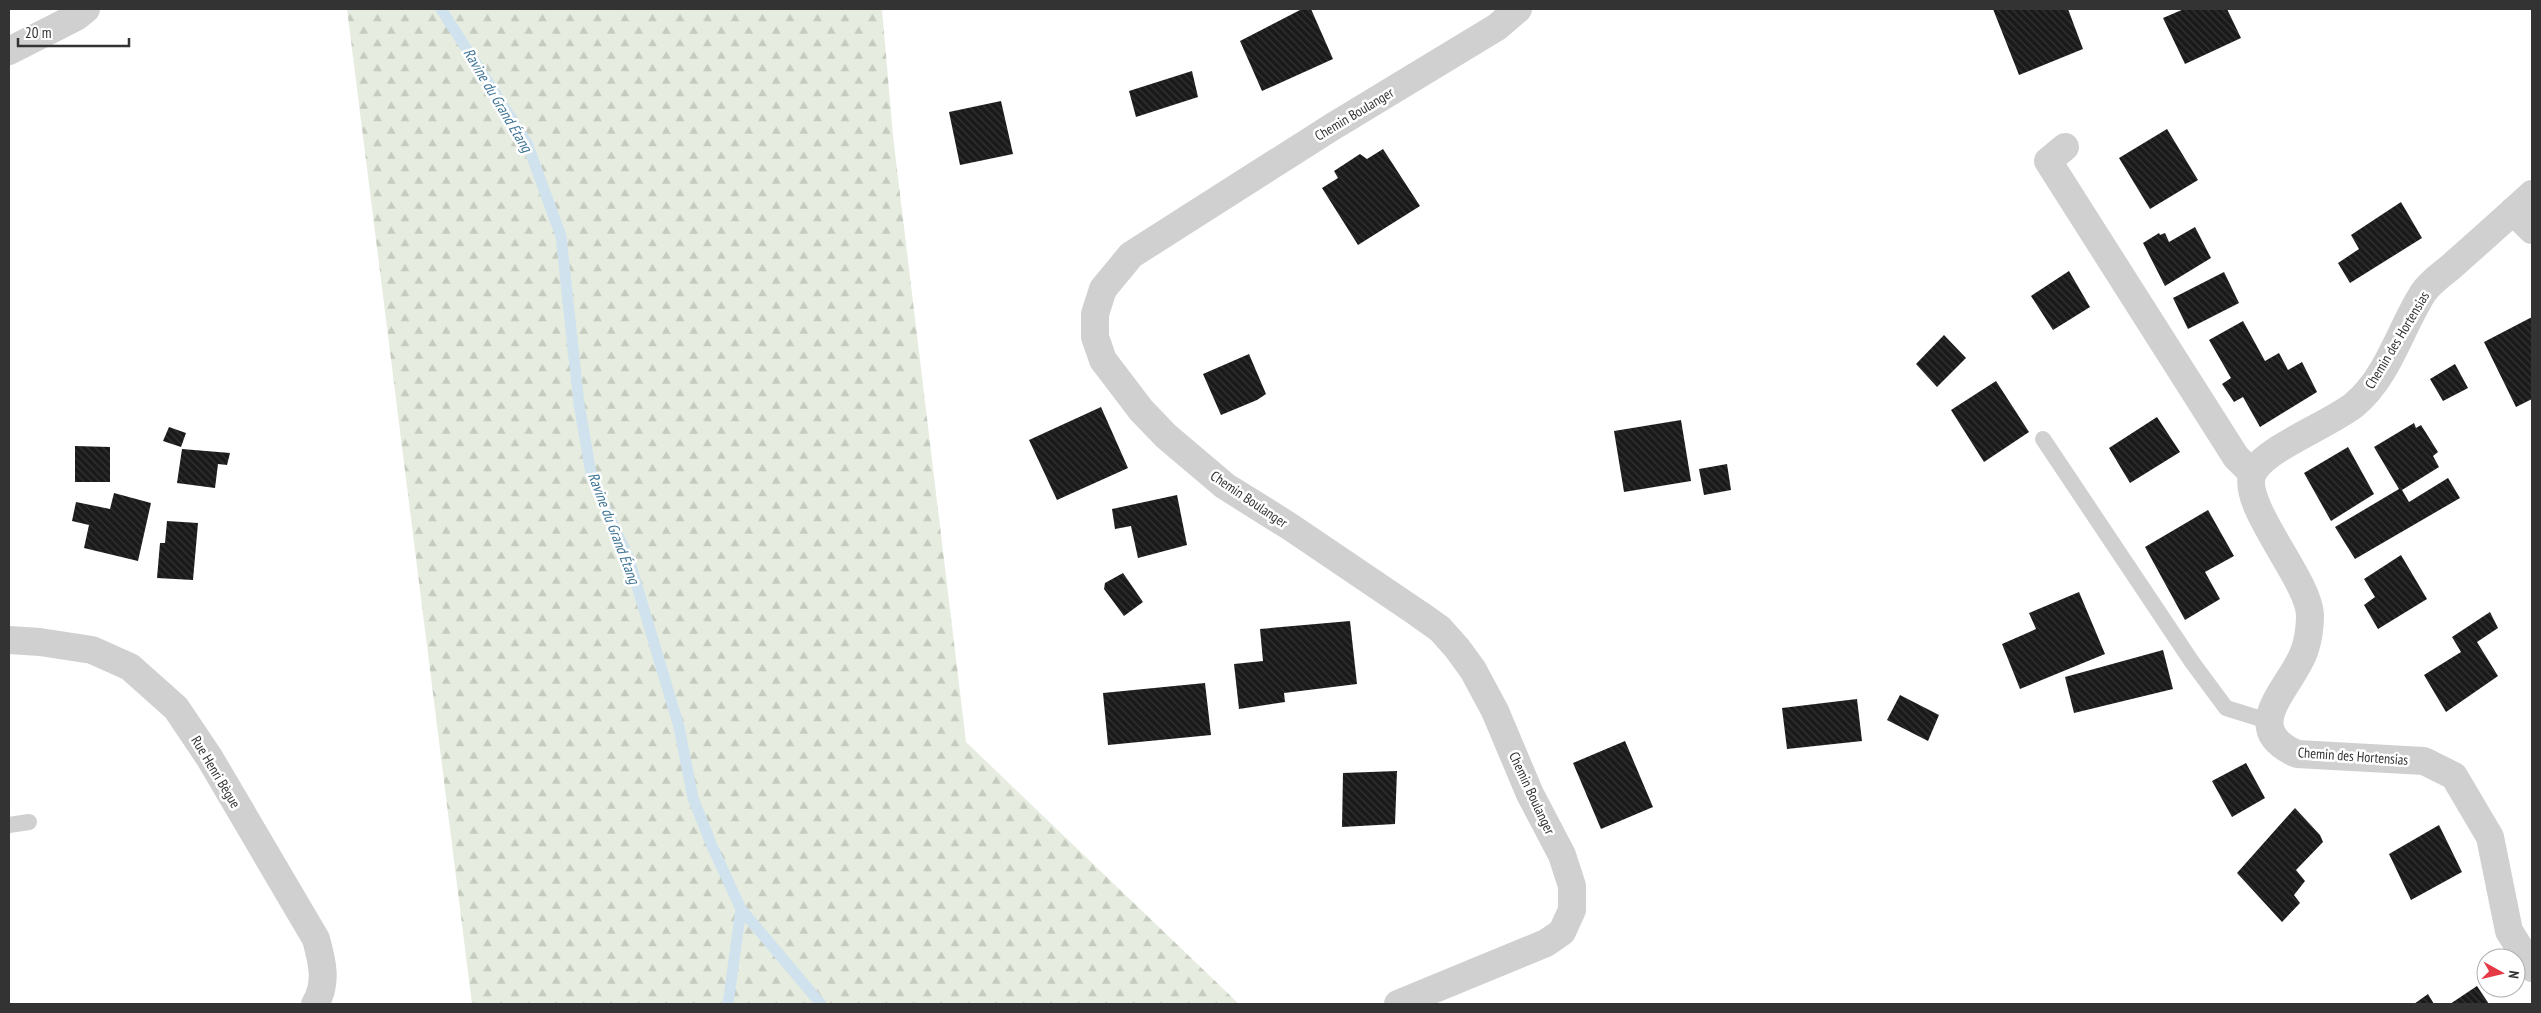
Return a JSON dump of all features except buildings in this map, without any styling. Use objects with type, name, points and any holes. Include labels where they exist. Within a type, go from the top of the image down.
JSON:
[{"type":"street","points":[[9,51],[76,17],[86,9]]},
{"type":"street","name":"Chemin Boulanger","points":[[1398,1004],[1520,956],[1546,943],[1562,932],[1572,910],[1572,886],[1562,855],[1530,794],[1495,711],[1457,648],[1440,629],[1419,614],[1289,526],[1225,486],[1166,436],[1141,410],[1103,360],[1095,337],[1095,314],[1104,289],[1131,254],[1332,126],[1497,27],[1518,9]]},
{"type":"street","points":[[2065,148],[2048,161],[2236,457],[2252,473],[2252,490],[2257,504],[2303,591],[2310,613],[2309,632],[2304,652],[2291,678],[2276,700],[2268,721]]},
{"type":"street","points":[[2523,203],[2532,230]]},
{"type":"street","name":"Chemin des Hortensias","points":[[2252,473],[2266,457],[2354,405],[2377,379],[2424,291],[2523,203]]},
{"type":"street","name":"Rue Henri Bègue","points":[[9,640],[40,642],[92,650],[130,667],[176,708],[209,757],[316,939],[324,966],[321,995],[315,1004]]},
{"type":"street","name":"Chemin des Hortensias","points":[[2268,721],[2274,740],[2285,749],[2296,754],[2424,761],[2454,776],[2490,837],[2509,931],[2532,968]]},
{"type":"lane","points":[[2043,439],[2192,662],[2226,708],[2268,721]]},
{"type":"lane","points":[[9,825],[29,822]]},
{"type":"green space","points":[[347,9],[882,9],[893,136],[966,742],[1239,1004],[472,1004]]},
{"type":"waterway","name":"Ravine du Grand Étang","points":[[441,9],[527,143],[561,236],[579,404],[592,479],[629,559],[679,727],[693,798],[712,846],[741,909],[821,1004]]},
{"type":"waterway","points":[[728,1004],[741,909]]}]
